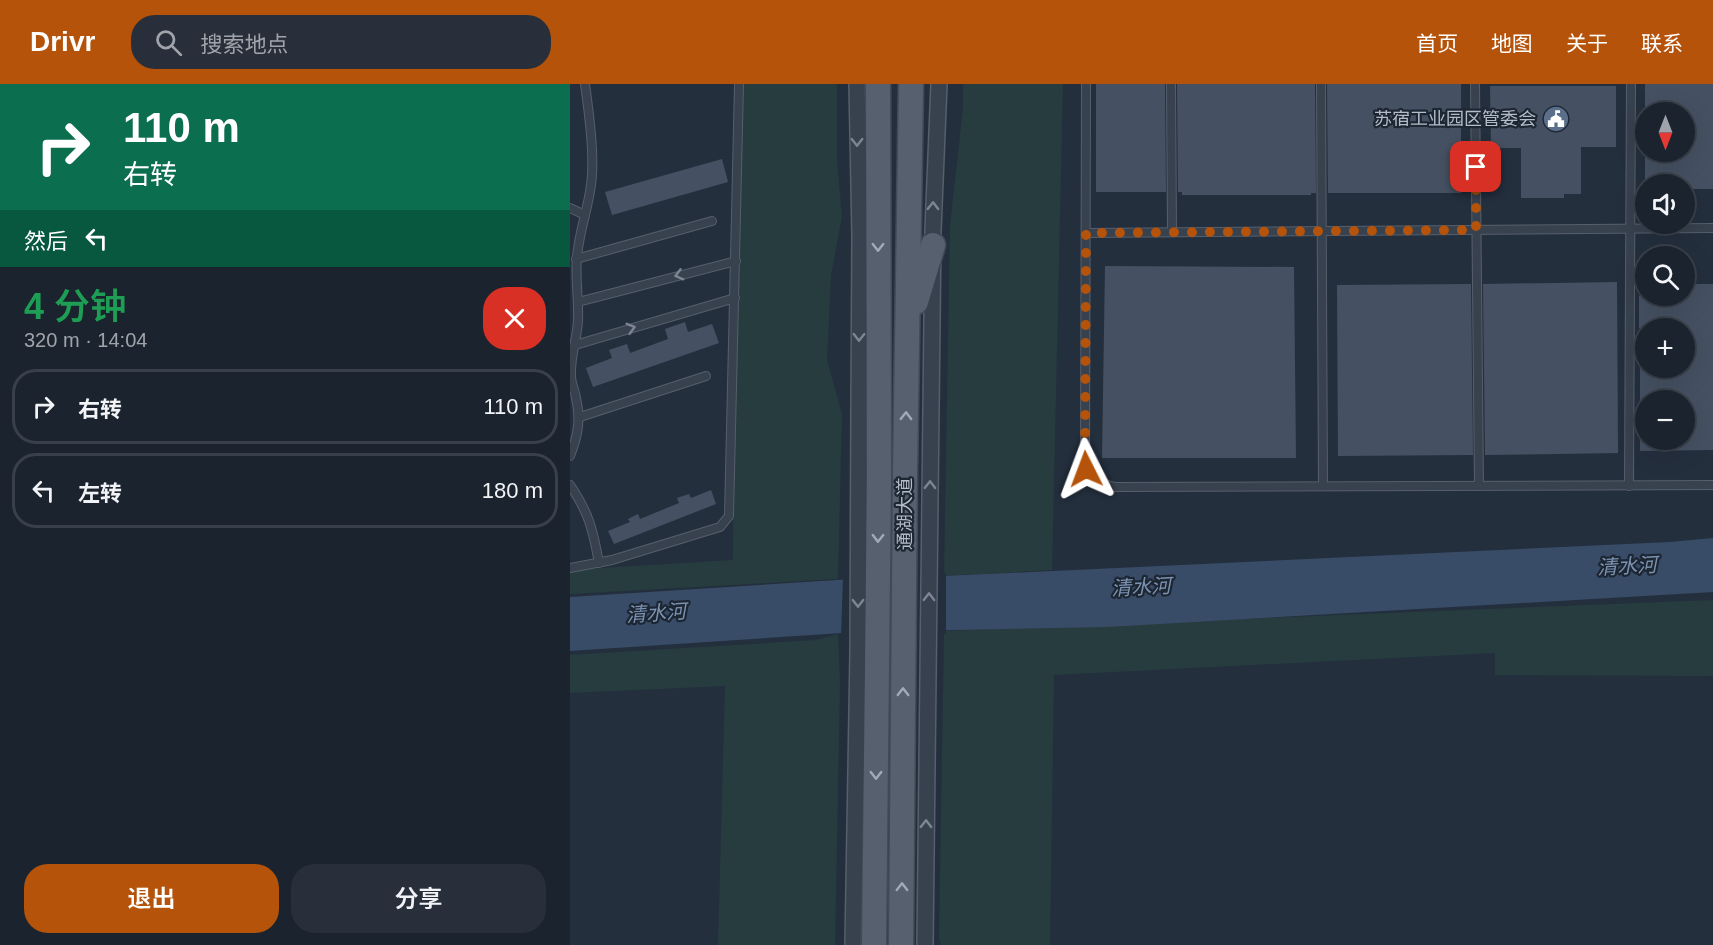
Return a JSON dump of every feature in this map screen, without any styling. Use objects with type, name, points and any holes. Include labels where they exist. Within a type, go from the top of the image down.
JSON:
[{"type":"main road","points":[[865,84],[878,130]]},
{"type":"main road","name":"通湖大道","points":[[874,945],[867,654],[868,480],[878,84]]},
{"type":"main road","name":"通湖大道","points":[[901,945],[911,84]]},
{"type":"main road","points":[[907,330],[933,245]]},
{"type":"street","points":[[857,84],[868,480]]},
{"type":"street","points":[[925,945],[933,245],[939,84]]},
{"type":"street","points":[[853,945],[867,654]]},
{"type":"lane","points":[[570,456],[577,438],[580,417],[571,376],[577,336],[576,259],[579,233],[592,181],[589,114],[585,84]]},
{"type":"lane","points":[[570,568],[599,563],[720,527],[729,516],[739,84]]},
{"type":"lane","points":[[1086,84],[1085,461],[1086,469],[1104,485],[1115,487],[1713,485]]},
{"type":"lane","points":[[1170,84],[1173,232]]},
{"type":"lane","points":[[1321,84],[1323,486]]},
{"type":"lane","points":[[1475,84],[1479,486]]},
{"type":"lane","points":[[1629,486],[1631,84]]},
{"type":"lane","points":[[570,208],[585,215]]},
{"type":"lane","points":[[576,259],[712,220]]},
{"type":"lane","points":[[1086,233],[1713,228]]},
{"type":"lane","points":[[578,302],[736,261]]},
{"type":"lane","points":[[575,345],[735,298]]},
{"type":"lane","points":[[580,417],[706,376]]},
{"type":"lane","points":[[570,485],[583,504],[592,525],[599,563]]},
{"type":"green space","points":[[735,84],[837,84],[837,159],[842,217],[831,275],[827,360],[842,414],[838,579],[570,594],[570,570],[733,560]]},
{"type":"green space","points":[[963,84],[1063,84],[1052,570],[944,576],[950,226],[963,108]]},
{"type":"green space","points":[[1713,600],[1713,676],[1495,675],[1495,653],[1054,675],[1050,945],[941,945],[939,938],[944,631]]},
{"type":"green space","points":[[838,634],[840,684],[835,945],[718,945],[725,686],[570,693],[570,655],[816,640]]},
{"type":"water","name":"清水河","points":[[1713,538],[1713,592],[1107,627],[857,632],[570,651],[570,597],[869,578],[1670,542]]},
{"type":"pier","points":[[946,573],[946,634],[841,636],[843,577]]},
{"type":"building","points":[[1096,84],[1165,84],[1166,192],[1096,192]]},
{"type":"building","points":[[1177,84],[1315,84],[1316,193],[1311,193],[1311,195],[1182,195],[1182,192],[1178,192]]},
{"type":"building","points":[[1327,84],[1461,84],[1461,193],[1328,193]]},
{"type":"building","points":[[1645,84],[1713,84],[1713,189],[1695,189],[1695,174],[1645,174],[1645,162],[1695,162],[1695,102],[1645,102]]},
{"type":"building","points":[[1490,86],[1616,86],[1616,147],[1581,147],[1581,194],[1564,194],[1564,198],[1521,198],[1521,148],[1491,148]]},
{"type":"building","points":[[722,159],[728,182],[612,215],[605,192]]},
{"type":"building","points":[[1105,266],[1294,267],[1296,458],[1102,458]]},
{"type":"building","points":[[1617,282],[1618,453],[1485,455],[1483,284]]},
{"type":"building","points":[[1471,284],[1473,455],[1338,456],[1337,285]]},
{"type":"building","points":[[1695,284],[1713,284],[1713,450],[1640,451],[1695,450],[1695,390],[1640,390],[1640,378],[1695,378],[1695,318],[1639,318],[1639,306],[1695,306]]},
{"type":"building","points":[[685,322],[688,332],[712,324],[719,343],[593,387],[586,368],[612,358],[609,350],[627,344],[630,353],[668,339],[665,329]]},
{"type":"building","points":[[711,490],[716,504],[614,544],[608,531],[630,522],[628,519],[638,514],[640,519],[679,503],[677,498],[689,494],[691,498]]},
{"type":"place","name":"苏宿工业园区管委会","points":[[1556,119]]},
{"type":"route","points":[[1086,469],[1086,233],[1476,230],[1476,167]]}]
